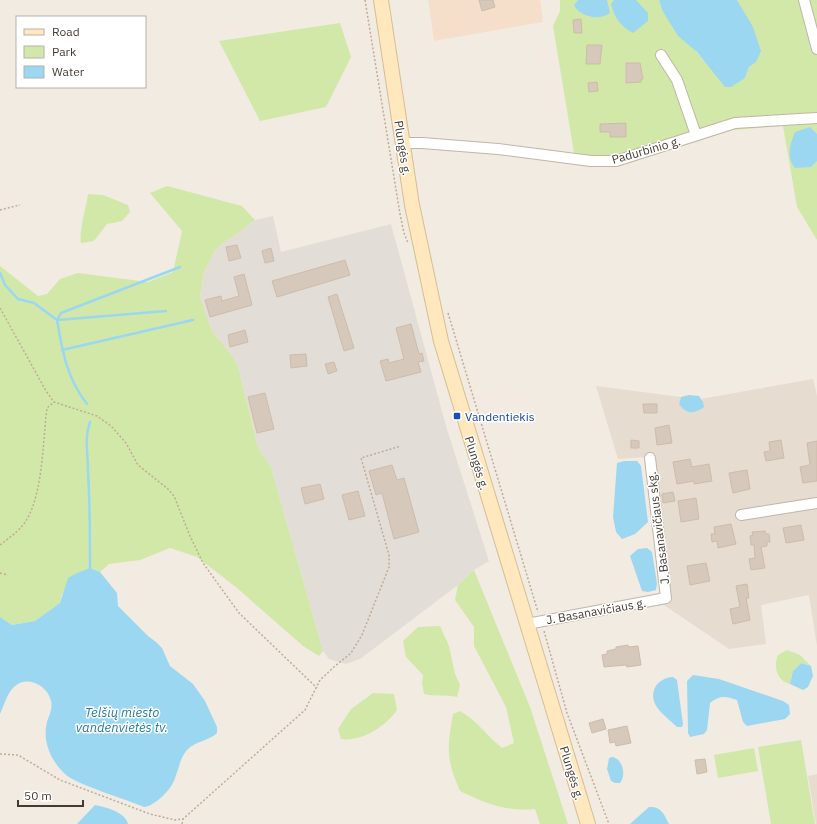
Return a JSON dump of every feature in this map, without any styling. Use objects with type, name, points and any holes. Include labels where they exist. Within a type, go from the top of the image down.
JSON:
[{"type":"main road","name":"Plungės g.","points":[[381,0],[402,144],[421,255],[441,342],[588,824]]},
{"type":"street","points":[[804,0],[817,49]]},
{"type":"street","points":[[661,55],[677,80],[696,135]]},
{"type":"street","name":"Padurbinio g.","points":[[402,144],[422,143],[498,149],[590,161],[616,161],[735,123],[817,118]]},
{"type":"street","name":"J. Basanavičiaus skg.","points":[[650,458],[666,598]]},
{"type":"street","points":[[741,515],[817,503]]},
{"type":"street","name":"J. Basanavičiaus g.","points":[[526,624],[666,598]]},
{"type":"path","points":[[0,210],[20,205]]},
{"type":"path","points":[[0,308],[46,391],[54,402],[97,416],[111,426],[126,443],[138,465],[168,489],[174,496],[203,564],[239,613],[317,688]]},
{"type":"path","points":[[0,545],[19,530],[27,519],[34,503],[38,484],[47,408],[54,402]]},
{"type":"path","points":[[0,754],[18,755],[60,780],[150,814],[175,820],[183,819],[305,710],[320,680],[351,653],[362,635],[389,567],[389,555],[361,458],[401,446]]},
{"type":"path","points":[[0,573],[8,575]]},
{"type":"path","points":[[182,824],[183,819]]},
{"type":"shaded area","points":[[428,0],[540,0],[543,22],[434,41]]},
{"type":"shaded area","points":[[273,216],[281,252],[391,224],[446,426],[489,561],[474,570],[458,585],[360,659],[346,664],[329,659],[323,651],[271,467],[258,448],[238,366],[233,357],[212,331],[200,297],[204,272],[216,249],[255,220]]},
{"type":"shaded area","points":[[813,379],[817,396],[817,646],[809,595],[761,605],[766,644],[729,649],[664,605],[646,457],[618,459],[596,386],[681,397],[679,404],[703,402],[701,399]]},
{"type":"shaded area","points":[[817,774],[817,824],[816,824],[808,776]]},
{"type":"green space","points":[[560,0],[659,0],[662,10],[704,61],[745,78],[749,67],[756,62],[737,0],[817,0],[817,240],[797,207],[783,126],[733,130],[617,167],[576,165],[553,26],[560,11]]},
{"type":"green space","points":[[340,23],[351,57],[326,107],[260,121],[219,41]]},
{"type":"green space","points":[[167,186],[242,206],[255,220],[216,249],[204,272],[200,297],[212,331],[233,357],[238,366],[258,448],[271,467],[323,651],[319,656],[303,646],[237,588],[197,557],[170,548],[140,560],[109,564],[100,572],[90,568],[62,594],[60,603],[35,621],[12,625],[0,617],[0,266],[38,296],[47,294],[60,279],[78,273],[148,282],[173,272],[182,231],[150,193]]},
{"type":"green space","points":[[88,194],[103,195],[128,205],[130,212],[122,221],[107,224],[94,241],[81,243],[82,226]]},
{"type":"green space","points":[[474,570],[530,707],[568,824],[540,824],[535,809],[525,810],[505,808],[487,803],[460,791],[455,780],[449,754],[453,714],[460,711],[466,715],[502,748],[514,743],[506,707],[474,646],[474,627],[455,600],[458,585]]},
{"type":"green space","points":[[440,626],[449,646],[455,674],[460,685],[457,697],[424,694],[422,683],[423,675],[406,657],[403,641],[418,627]]},
{"type":"green space","points":[[787,650],[800,655],[811,666],[801,663],[793,671],[790,684],[782,680],[776,668],[778,655]]},
{"type":"green space","points":[[373,693],[394,694],[397,710],[386,722],[372,732],[356,738],[341,739],[338,729],[351,709]]},
{"type":"green space","points":[[801,740],[815,824],[771,824],[758,747]]},
{"type":"green space","points":[[754,748],[758,771],[718,778],[714,755]]},
{"type":"water","points":[[578,0],[607,0],[610,13],[601,17],[585,15],[574,5]]},
{"type":"water","points":[[614,0],[636,0],[648,13],[648,21],[633,33],[629,31],[622,25],[614,13],[611,4]]},
{"type":"water","points":[[659,0],[737,0],[753,27],[761,51],[756,62],[749,67],[745,78],[731,87],[725,87],[697,52],[678,36],[662,10]]},
{"type":"water","points":[[810,127],[817,134],[817,161],[811,167],[795,168],[790,159],[790,146],[793,137],[795,132]]},
{"type":"water","points":[[689,395],[699,396],[704,407],[694,412],[688,412],[682,408],[679,404],[681,397]]},
{"type":"water","points":[[624,461],[637,461],[641,466],[648,522],[635,534],[622,539],[616,532],[613,517],[617,463]]},
{"type":"water","points":[[647,548],[652,552],[657,583],[656,590],[648,592],[642,591],[630,556],[638,549]]},
{"type":"water","name":"Telšių miesto vandenvietės tv.","points":[[90,568],[100,572],[117,593],[118,606],[162,648],[170,666],[193,684],[205,701],[217,727],[217,733],[214,736],[190,747],[187,750],[181,760],[175,778],[170,787],[153,804],[144,807],[79,782],[65,774],[60,769],[52,757],[47,743],[46,729],[51,703],[46,691],[41,687],[31,682],[19,683],[9,693],[0,714],[0,617],[12,625],[35,621],[60,603],[68,578]]},
{"type":"water","points":[[801,663],[811,666],[813,676],[808,687],[803,690],[790,684],[793,671]]},
{"type":"water","points":[[693,675],[719,679],[783,701],[789,705],[790,714],[785,719],[747,726],[743,722],[737,700],[720,697],[710,703],[707,730],[704,734],[690,737],[688,733],[687,681]]},
{"type":"water","points":[[673,677],[677,680],[683,724],[682,727],[677,727],[662,713],[653,699],[656,685],[663,680]]},
{"type":"water","points":[[612,757],[618,760],[622,767],[623,776],[620,783],[611,781],[607,769],[609,758]]},
{"type":"water","points":[[95,805],[119,813],[128,824],[77,824]]},
{"type":"water","points":[[649,807],[659,809],[664,814],[669,824],[630,824]]},
{"type":"building","points":[[479,0],[493,0],[495,7],[482,11]]},
{"type":"building","points":[[581,19],[582,33],[574,33],[573,20]]},
{"type":"building","points":[[587,45],[602,45],[600,64],[586,64]]},
{"type":"building","points":[[626,63],[640,63],[643,79],[641,79],[641,82],[626,83]]},
{"type":"building","points":[[597,82],[598,91],[589,92],[588,83]]},
{"type":"building","points":[[626,123],[626,137],[610,137],[610,132],[600,132],[600,124]]},
{"type":"building","points":[[237,245],[241,258],[229,261],[226,247]]},
{"type":"building","points":[[271,248],[274,261],[265,263],[262,251]]},
{"type":"building","points":[[345,260],[350,275],[277,297],[272,281]]},
{"type":"building","points":[[244,274],[252,305],[210,317],[205,300],[221,296],[222,301],[239,296],[234,277]]},
{"type":"building","points":[[337,294],[354,348],[344,351],[328,297]]},
{"type":"building","points":[[411,324],[419,354],[422,353],[424,361],[418,362],[421,372],[386,381],[380,361],[388,359],[389,363],[404,359],[396,328]]},
{"type":"building","points":[[245,330],[248,342],[230,347],[228,335]]},
{"type":"building","points":[[306,354],[307,366],[291,368],[290,355]]},
{"type":"building","points":[[334,362],[337,371],[328,374],[325,364]]},
{"type":"building","points":[[265,393],[274,429],[257,433],[248,397]]},
{"type":"building","points":[[643,404],[657,404],[657,413],[644,413]]},
{"type":"building","points":[[669,425],[672,443],[657,445],[655,428]]},
{"type":"building","points":[[631,440],[639,441],[639,448],[631,448]]},
{"type":"building","points":[[781,440],[784,458],[766,461],[764,452],[770,451],[769,442]]},
{"type":"building","points":[[817,441],[817,481],[803,483],[800,467],[810,465],[807,443]]},
{"type":"building","points":[[690,459],[692,467],[709,464],[712,481],[694,484],[694,481],[677,484],[673,462]]},
{"type":"building","points":[[392,465],[397,480],[404,478],[419,532],[394,539],[382,493],[376,495],[369,471]]},
{"type":"building","points":[[747,470],[750,489],[733,493],[729,473]]},
{"type":"building","points":[[320,484],[324,499],[305,504],[301,488]]},
{"type":"building","points":[[358,491],[365,516],[349,520],[342,495]]},
{"type":"building","points":[[673,492],[675,501],[663,503],[662,494]]},
{"type":"building","points":[[696,498],[699,519],[681,522],[678,501]]},
{"type":"building","points":[[731,524],[736,544],[718,548],[717,541],[712,542],[711,534],[715,534],[714,527]]},
{"type":"building","points":[[801,525],[804,540],[786,543],[783,528]]},
{"type":"building","points":[[765,531],[766,534],[769,534],[770,542],[767,542],[767,546],[761,547],[765,568],[751,570],[749,559],[755,558],[754,545],[751,545],[750,536],[753,535],[752,532]]},
{"type":"building","points":[[706,563],[710,581],[690,585],[687,566]]},
{"type":"building","points":[[747,584],[749,598],[746,598],[750,620],[733,624],[730,609],[740,607],[736,586]]},
{"type":"building","points":[[628,645],[629,647],[638,646],[641,665],[627,667],[626,665],[604,667],[602,655],[607,654],[607,651],[616,649],[616,647]]},
{"type":"building","points":[[603,719],[606,729],[592,733],[589,723]]},
{"type":"building","points":[[627,726],[631,743],[616,746],[615,742],[610,743],[608,730]]},
{"type":"building","points":[[705,759],[707,772],[697,774],[695,760]]},
{"type":"waterway","points":[[166,311],[57,320],[61,313],[180,267]]},
{"type":"waterway","points":[[0,273],[5,285],[18,299],[34,303],[57,320],[66,364],[75,385],[87,404]]},
{"type":"waterway","points":[[62,350],[193,320]]},
{"type":"waterway","points":[[90,422],[87,440],[90,508],[90,570]]},
{"type":"place","name":"Vandentiekis","points":[[457,416]]}]
